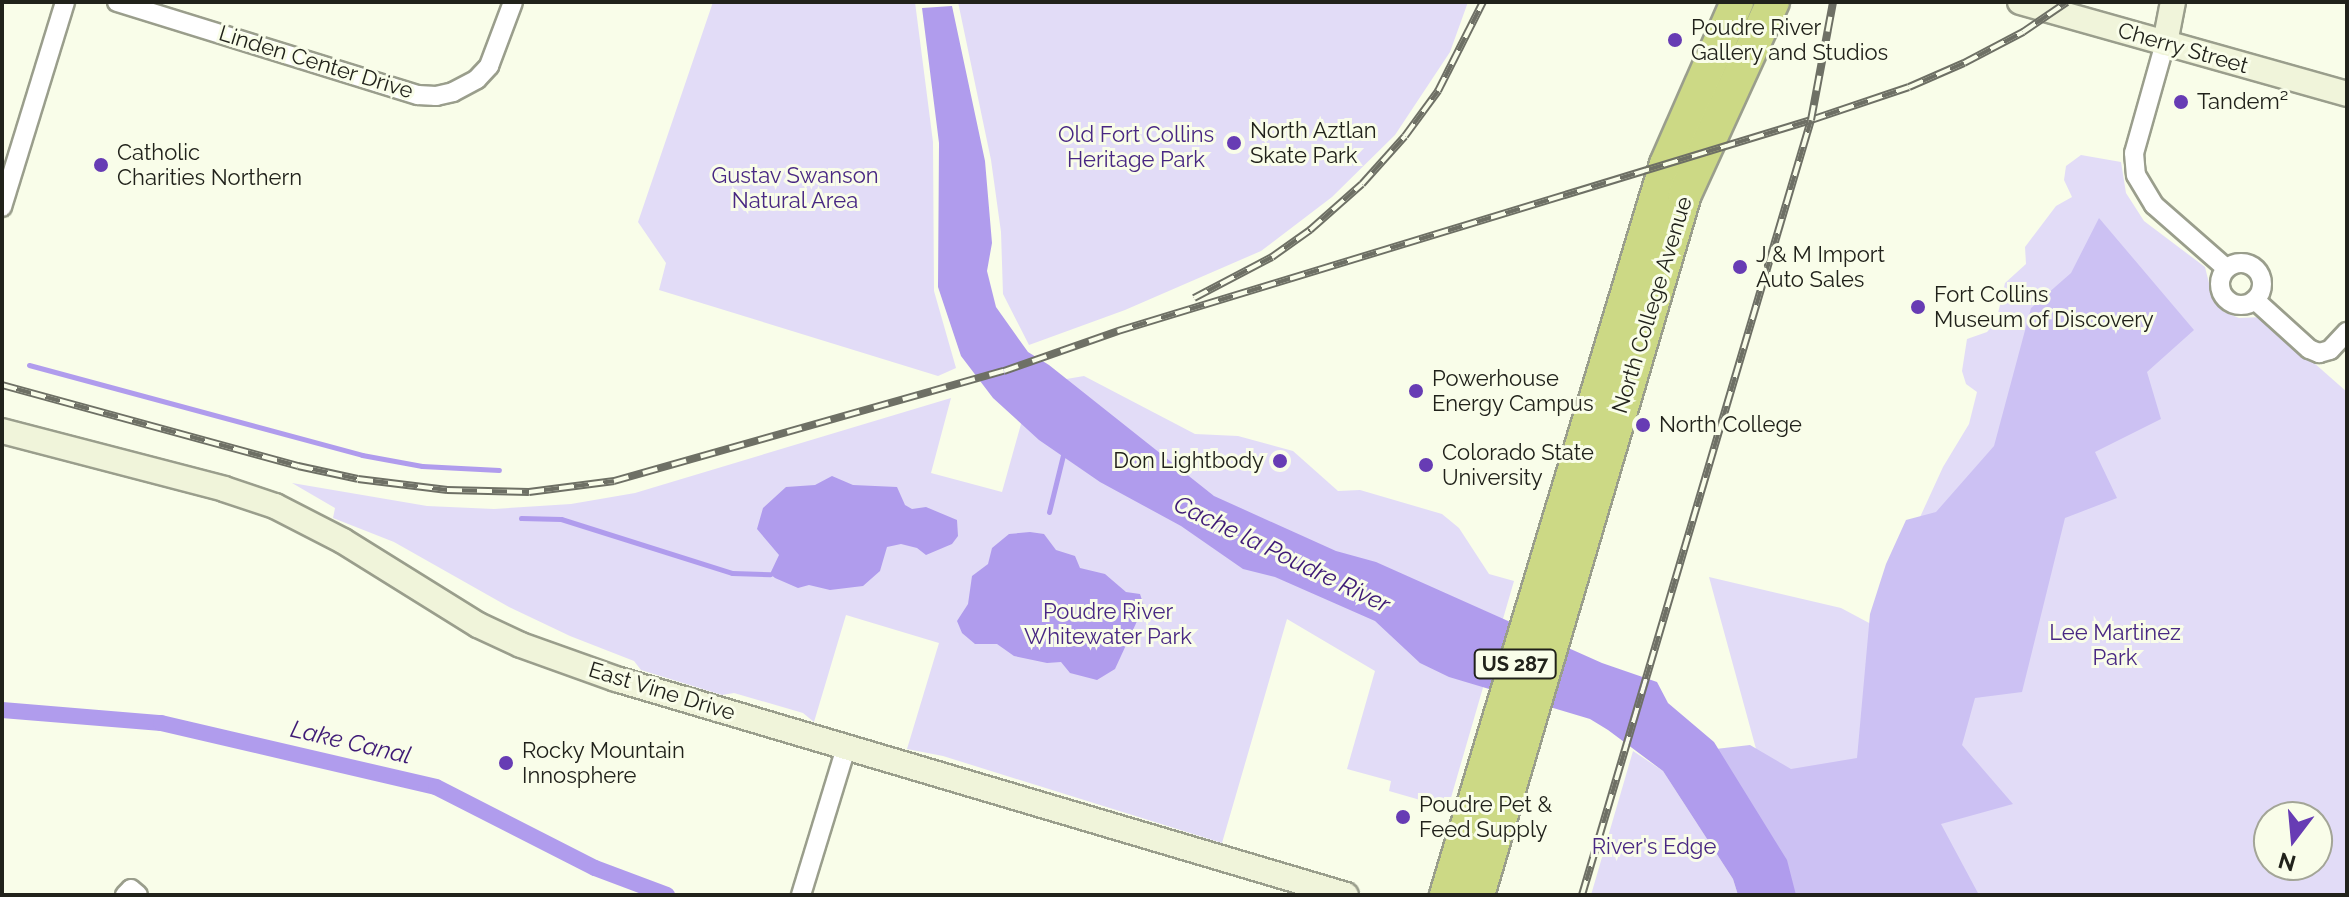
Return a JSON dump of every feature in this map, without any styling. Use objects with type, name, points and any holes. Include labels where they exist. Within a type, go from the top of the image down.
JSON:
[{"type":"highway","name":"North College Avenue","points":[[1446,895],[1502,758],[1556,578],[1666,164],[1737,2]]},
{"type":"highway","name":"North College Avenue","points":[[1556,578],[1685,194],[1773,2]]},
{"type":"highway","name":"North College Avenue","points":[[1478,895],[1502,758]]},
{"type":"main road","name":"Cherry Street","points":[[2020,2],[2347,94]]},
{"type":"main road","points":[[2165,43],[2176,7]]},
{"type":"main road","name":"East Vine Drive","points":[[2,431],[224,489],[275,506],[343,541],[478,625],[521,645],[616,679],[1346,895]]},
{"type":"street","points":[[2,207],[65,2]]},
{"type":"street","name":"Linden Center Drive","points":[[117,2],[418,95],[436,96],[453,92],[477,79],[489,66],[513,2]]},
{"type":"street","points":[[2165,43],[2134,153],[2136,175],[2154,205],[2226,268]]},
{"type":"street","points":[[2244,263],[2256,269],[2262,287],[2255,300],[2240,306],[2225,299],[2219,281],[2226,268],[2244,263]]},
{"type":"street","points":[[2255,300],[2309,349],[2319,353],[2330,350],[2347,332]]},
{"type":"street","points":[[801,895],[847,745]]},
{"type":"green space","name":"Gustav Swanson Natural Area","points":[[713,2],[915,2],[933,142],[934,291],[956,368],[938,376],[659,290],[666,263],[638,222]]},
{"type":"green space","name":"Old Fort Collins Heritage Park","points":[[958,2],[1468,2],[1450,52],[1395,135],[1332,197],[1261,251],[1125,310],[1029,345],[1003,294],[1001,232],[991,160]]},
{"type":"green space","name":"Lee Martinez Park","points":[[2081,155],[2121,162],[2126,193],[2144,221],[2205,267],[2213,299],[2224,312],[2239,318],[2262,317],[2347,392],[2347,895],[1796,895],[1709,577],[1841,608],[1871,624],[1943,467],[1969,424],[1977,392],[1966,384],[1962,371],[1967,339],[1987,332],[1996,322],[2005,283],[2026,264],[2025,247],[2056,206],[2072,197],[2064,180],[2066,166]]},
{"type":"green space","name":"Poudre River Whitewater Park","points":[[1084,376],[1195,434],[1238,436],[1293,451],[1338,491],[1360,490],[1442,514],[1459,528],[1489,574],[1514,581],[1448,808],[1389,791],[1391,781],[1347,769],[1375,671],[1287,619],[1222,843],[943,756],[907,749],[939,643],[846,615],[814,722],[803,713],[734,693],[722,695],[641,670],[634,661],[570,636],[509,607],[394,542],[333,518],[335,508],[292,483],[427,506],[494,509],[571,504],[635,493],[951,398],[931,473],[1002,492],[1028,399],[1049,382]]},
{"type":"green space","name":"River's Edge","points":[[1633,751],[1663,771],[1733,879],[1738,895],[1591,895]]},
{"type":"shaded area","points":[[2099,218],[2194,330],[2147,372],[2161,419],[2095,452],[2117,498],[2065,518],[2022,692],[1975,698],[1962,745],[2013,804],[1941,824],[1979,895],[1781,895],[1707,750],[1750,745],[1791,769],[1857,758],[1870,614],[1886,564],[1906,520],[1936,512],[1994,446],[2031,308],[2071,273]]},
{"type":"water","name":"Cache la Poudre River","points":[[952,6],[985,161],[992,243],[987,271],[996,307],[1028,352],[1049,365],[1214,496],[1336,551],[1376,562],[1602,663],[1657,682],[1668,703],[1714,742],[1787,860],[1796,895],[1738,895],[1733,879],[1663,771],[1608,730],[1590,719],[1449,677],[1420,663],[1375,621],[1275,577],[1243,569],[1181,526],[1100,482],[1039,440],[993,398],[961,356],[938,287],[939,143],[922,8]]},
{"type":"water","points":[[832,476],[853,485],[897,487],[905,505],[912,509],[926,507],[957,520],[958,536],[952,544],[926,555],[917,548],[901,544],[887,547],[880,571],[863,586],[830,590],[809,585],[798,588],[775,578],[770,574],[779,555],[757,529],[763,508],[786,487],[815,485]]},
{"type":"water","points":[[1009,534],[1044,534],[1056,550],[1075,556],[1080,568],[1105,574],[1126,592],[1140,594],[1144,606],[1115,669],[1097,680],[1070,673],[1061,662],[1047,663],[1014,656],[997,644],[975,644],[962,633],[957,621],[968,604],[972,576],[988,564],[992,548]]},
{"type":"waterway","points":[[29,365],[362,455],[422,466],[499,470]]},
{"type":"waterway","points":[[1049,512],[1064,451]]},
{"type":"waterway","points":[[521,518],[561,519],[732,573],[770,574]]},
{"type":"waterway","name":"Lake Canal","points":[[2,710],[161,723],[436,787],[595,868],[667,895]]},
{"type":"railway","points":[[1194,298],[1272,257],[1310,230],[1362,184],[1405,136],[1438,91],[1483,2]]},
{"type":"railway","points":[[1582,895],[1811,120],[1833,2]]},
{"type":"railway","points":[[2,385],[298,466],[358,479],[447,490],[529,492],[614,481],[1004,371],[1118,331],[1811,120],[1909,87],[1964,63],[2023,32],[2067,2]]},
{"type":"place","name":"Poudre River Gallery and Studios","points":[[1675,40]]},
{"type":"place","name":"Tandem²","points":[[2181,102]]},
{"type":"place","name":"North Aztlan Skate Park","points":[[1234,143]]},
{"type":"place","name":"Catholic Charities Northern","points":[[101,165]]},
{"type":"place","name":"J & M Import Auto Sales","points":[[1740,267]]},
{"type":"place","name":"Fort Collins Museum of Discovery","points":[[1918,307]]},
{"type":"place","name":"Powerhouse Energy Campus","points":[[1416,391]]},
{"type":"place","name":"North College","points":[[1643,425]]},
{"type":"place","name":"Don Lightbody","points":[[1280,461]]},
{"type":"place","name":"Colorado State University","points":[[1426,465]]},
{"type":"place","name":"Rocky Mountain Innosphere","points":[[506,763]]},
{"type":"place","name":"Poudre Pet & Feed Supply","points":[[1403,817]]}]
